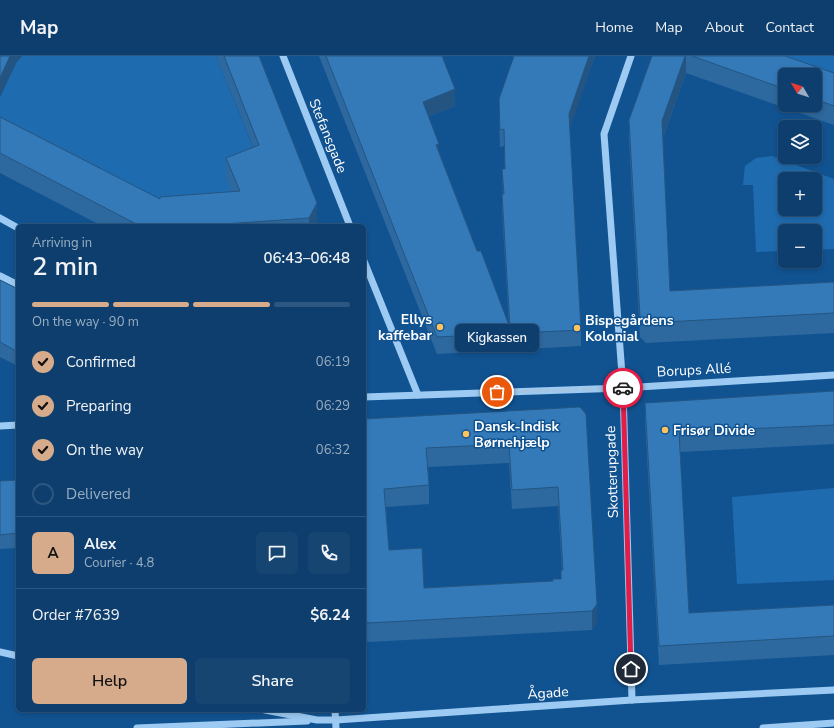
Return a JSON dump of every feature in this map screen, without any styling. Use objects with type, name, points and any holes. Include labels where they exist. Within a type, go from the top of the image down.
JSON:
[{"type":"street","name":"Stefansgade","points":[[283,56],[349,224]]},
{"type":"street","name":"Skotterupgade","points":[[631,56],[604,134],[623,388],[632,700]]},
{"type":"street","points":[[0,218],[16,227]]},
{"type":"street","points":[[366,266],[418,395]]},
{"type":"street","points":[[0,276],[16,284]]},
{"type":"street","name":"Borups Allé","points":[[366,397],[623,388],[834,375]]},
{"type":"street","points":[[0,426],[16,425]]},
{"type":"street","points":[[0,652],[16,656]]},
{"type":"street","name":"Ågade","points":[[275,712],[317,720],[336,720],[632,700],[834,690]]},
{"type":"street","points":[[335,712],[336,728]]},
{"type":"street","points":[[137,728],[317,720]]},
{"type":"street","points":[[764,728],[834,723]]},
{"type":"shaded area","points":[[22,56],[216,56],[275,202],[168,215],[0,137],[0,97],[16,63]]},
{"type":"shaded area","points":[[730,56],[834,56],[834,93],[822,82],[822,68],[778,68],[778,73]]},
{"type":"shaded area","points":[[772,156],[778,158],[778,164],[794,164],[815,172],[778,172],[778,216],[822,216],[822,175],[834,179],[834,249],[822,250],[822,224],[778,224],[778,251],[756,252],[753,185],[743,185],[745,166],[756,158]]},
{"type":"shaded area","points":[[834,488],[834,580],[737,584],[732,497]]},
{"type":"building","points":[[0,56],[10,56],[0,78]]},
{"type":"building","points":[[224,56],[259,56],[317,203],[309,218],[225,224],[136,224],[0,153],[0,117],[160,199],[160,197],[240,191],[226,158],[259,145]]},
{"type":"building","points":[[326,56],[442,56],[455,89],[423,102],[439,144],[436,145],[477,251],[481,251],[510,328],[502,194],[504,194],[502,169],[505,169],[504,129],[500,130],[499,99],[514,56],[589,56],[569,114],[581,330],[437,337]]},
{"type":"building","points":[[652,56],[685,56],[662,121],[670,291],[834,282],[834,313],[646,323],[640,317],[629,120]]},
{"type":"building","points":[[692,56],[785,56],[820,68],[778,68],[778,87]]},
{"type":"building","points":[[822,69],[834,73],[834,106],[822,102]]},
{"type":"building","points":[[0,280],[16,288],[16,351],[0,342]]},
{"type":"building","points":[[834,391],[834,425],[679,432],[689,613],[834,605],[834,636],[659,646],[645,403]]},
{"type":"building","points":[[580,407],[586,414],[597,604],[592,611],[368,623],[366,622],[366,419]],"holes":[[[509,444],[512,490],[558,487],[563,570],[561,570],[561,579],[553,579],[553,581],[424,588],[422,548],[389,550],[384,489],[429,485],[426,448]]]},
{"type":"building","points":[[16,480],[16,533],[0,535],[0,481]]},
{"type":"way so far","points":[[497,392],[623,388]]},
{"type":"place","name":"Ellys kaffebar","points":[[440,327]]},
{"type":"place","name":"Bispegårdens Kolonial","points":[[577,328]]},
{"type":"place","name":"Kigkassen","points":[[497,392]]},
{"type":"place","name":"Frisør Divide","points":[[665,430]]},
{"type":"place","name":"Dansk-Indisk Børnehjælp","points":[[466,434]]},
{"type":"route","points":[[623,388],[631,669]]}]
